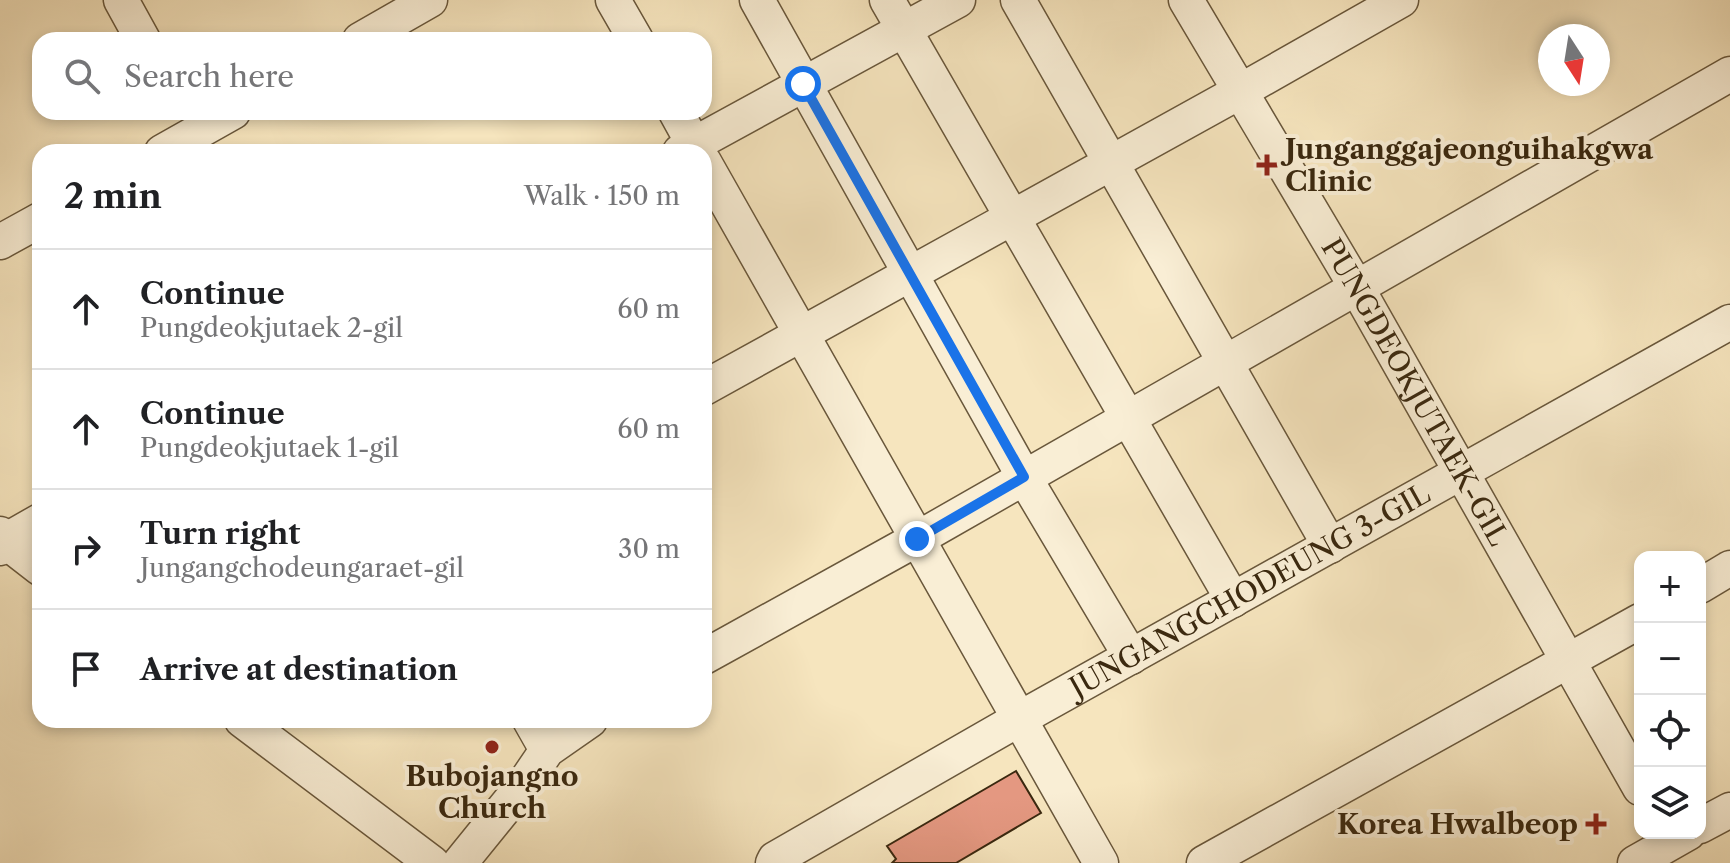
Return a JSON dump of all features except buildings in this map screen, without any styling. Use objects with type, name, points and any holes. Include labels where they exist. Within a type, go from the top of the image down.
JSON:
[{"type":"street","points":[[121,0],[139,32]]},
{"type":"street","points":[[374,32],[430,0]]},
{"type":"street","points":[[613,0],[631,32]]},
{"type":"street","points":[[757,0],[908,275],[1131,657]]},
{"type":"street","points":[[887,0],[1233,600]]},
{"type":"street","points":[[708,144],[803,84],[958,0]]},
{"type":"street","points":[[1018,0],[1330,546]]},
{"type":"street","name":"PUNGDEOKJUTAEK-GIL","points":[[1186,0],[1357,288],[1634,777]]},
{"type":"street","points":[[712,384],[1401,0]]},
{"type":"street","points":[[712,653],[917,539],[1730,74]]},
{"type":"street","points":[[176,144],[219,120]]},
{"type":"street","points":[[680,120],[690,144]]},
{"type":"street","points":[[712,183],[801,334],[1101,863]]},
{"type":"street","points":[[0,242],[32,224]]},
{"type":"street","name":"JUNGANGCHODEUNG 3-GIL","points":[[773,863],[775,859],[1019,719],[1730,322]]},
{"type":"street","points":[[32,525],[2,541],[32,562]]},
{"type":"street","points":[[1706,582],[1730,568]]},
{"type":"street","points":[[1204,863],[1637,623]]},
{"type":"street","points":[[253,728],[432,863]]},
{"type":"street","points":[[535,728],[547,750]]},
{"type":"street","points":[[460,863],[524,784],[547,750],[579,728]]},
{"type":"street","points":[[1635,863],[1682,840],[1730,810]]},
{"type":"place","name":"Junganggajeonguihakgwa Clinic","points":[[1267,165]]},
{"type":"place","name":"Bubojangno Church","points":[[492,747]]},
{"type":"place","name":"Korea Hwalbeop","points":[[1596,824]]},
{"type":"route","points":[[803,84],[1024,477],[917,539]]}]
